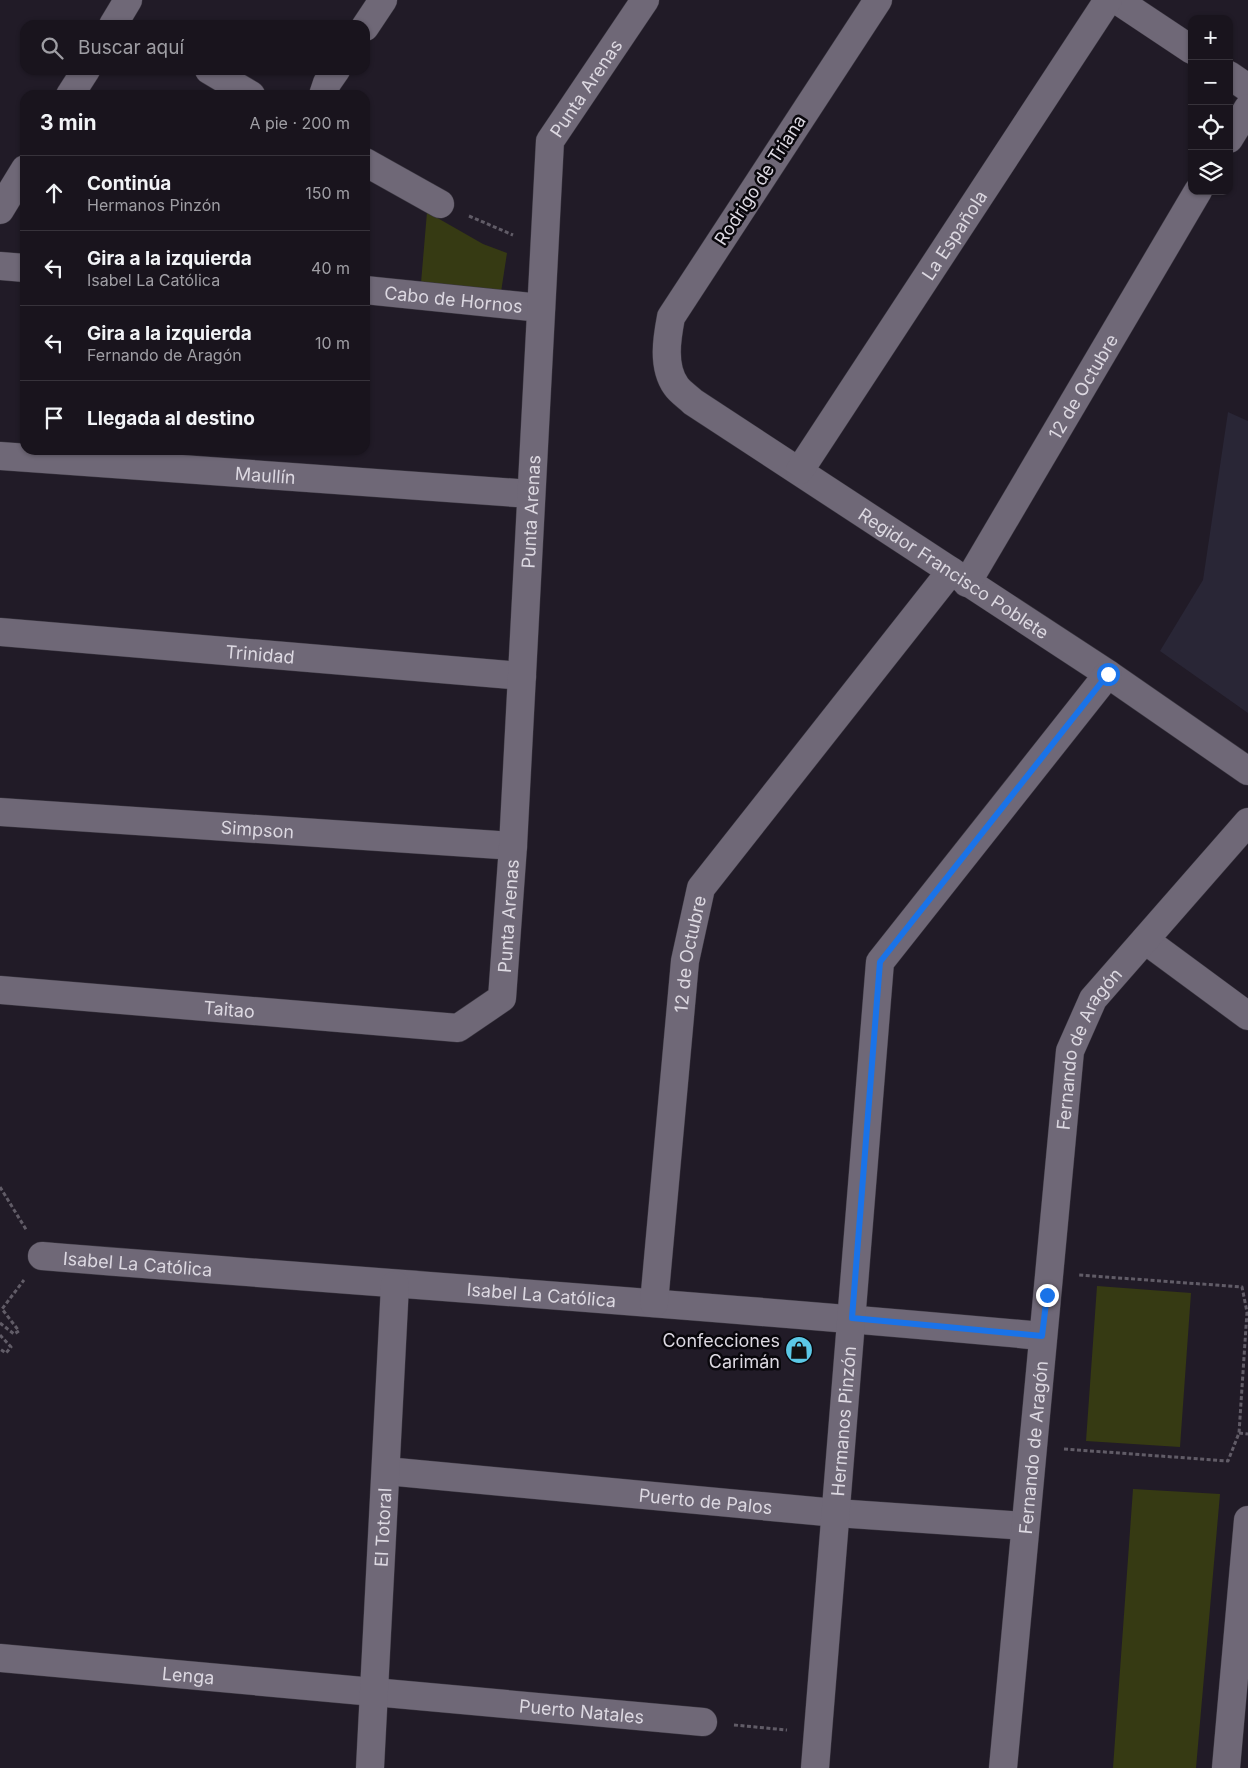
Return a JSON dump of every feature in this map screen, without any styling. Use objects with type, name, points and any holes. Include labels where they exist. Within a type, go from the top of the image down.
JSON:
[{"type":"street","points":[[370,20],[383,0]]},
{"type":"street","name":"Punta Arenas","points":[[458,1028],[502,998],[513,846],[550,141],[645,0]]},
{"type":"street","name":"Rodrigo de Triana","points":[[670,369],[666,346],[671,317],[878,0]]},
{"type":"street","name":"La Española","points":[[800,470],[1108,0]]},
{"type":"street","points":[[1117,0],[1188,47]]},
{"type":"street","points":[[73,90],[83,75]]},
{"type":"street","points":[[218,75],[243,90]]},
{"type":"street","points":[[325,90],[333,75]]},
{"type":"street","points":[[1233,78],[1248,88]]},
{"type":"street","points":[[1233,132],[1248,108]]},
{"type":"street","points":[[370,165],[440,204]]},
{"type":"street","points":[[0,210],[20,177]]},
{"type":"street","name":"12 de Octubre","points":[[654,1304],[686,961],[701,888],[959,577],[1196,195]]},
{"type":"street","points":[[0,266],[20,268]]},
{"type":"street","name":"Cabo de Hornos","points":[[370,291],[541,308]]},
{"type":"street","name":"Regidor Francisco Poblete","points":[[670,369],[676,385],[693,402],[800,470],[1108,674],[1248,771]]},
{"type":"street","name":"Maullín","points":[[0,456],[531,494]]},
{"type":"street","name":"Trinidad","points":[[0,632],[522,676]]},
{"type":"street","name":"Hermanos Pinzón","points":[[815,1768],[880,962],[1108,674]]},
{"type":"street","name":"Simpson","points":[[0,812],[513,846]]},
{"type":"street","name":"Fernando de Aragón","points":[[1003,1768],[1070,1051],[1093,999],[1248,822]]},
{"type":"street","points":[[1145,940],[1248,1016]]},
{"type":"street","name":"Taitao","points":[[0,990],[458,1028]]},
{"type":"street","name":"Isabel La Católica","points":[[42,1256],[395,1285],[852,1318],[1042,1336]]},
{"type":"street","name":"El Totoral","points":[[370,1768],[395,1285]]},
{"type":"street","name":"Puerto de Palos","points":[[386,1471],[836,1513],[1025,1526]]},
{"type":"street","points":[[1226,1768],[1248,1520]]},
{"type":"street","name":"Lenga","points":[[0,1658],[375,1693]]},
{"type":"street","name":"Puerto Natales","points":[[375,1693],[702,1722]]},
{"type":"path","points":[[440,204],[544,248]]},
{"type":"path","points":[[0,1187],[42,1256],[2,1310],[19,1331],[14,1334],[0,1323]]},
{"type":"path","points":[[1064,1440],[1064,1450],[1228,1461],[1239,1433],[1247,1342],[1247,1312],[1242,1287],[1105,1276]]},
{"type":"path","points":[[0,1335],[11,1347],[6,1354],[0,1348]]},
{"type":"path","points":[[1239,1433],[1248,1434]]},
{"type":"path","points":[[702,1722],[787,1730]]},
{"type":"shaded area","points":[[1228,412],[1248,421],[1248,713],[1160,651],[1203,580]]},
{"type":"green space","points":[[427,212],[483,244],[507,253],[501,292],[421,283]]},
{"type":"green space","points":[[1097,1286],[1191,1293],[1180,1447],[1086,1441]]},
{"type":"green space","points":[[1133,1489],[1220,1494],[1196,1768],[1113,1768]]},
{"type":"place","name":"Confecciones Carimán","points":[[799,1350]]},
{"type":"route","points":[[1047,1295],[1042,1336],[852,1318],[880,962],[1108,674]]}]
